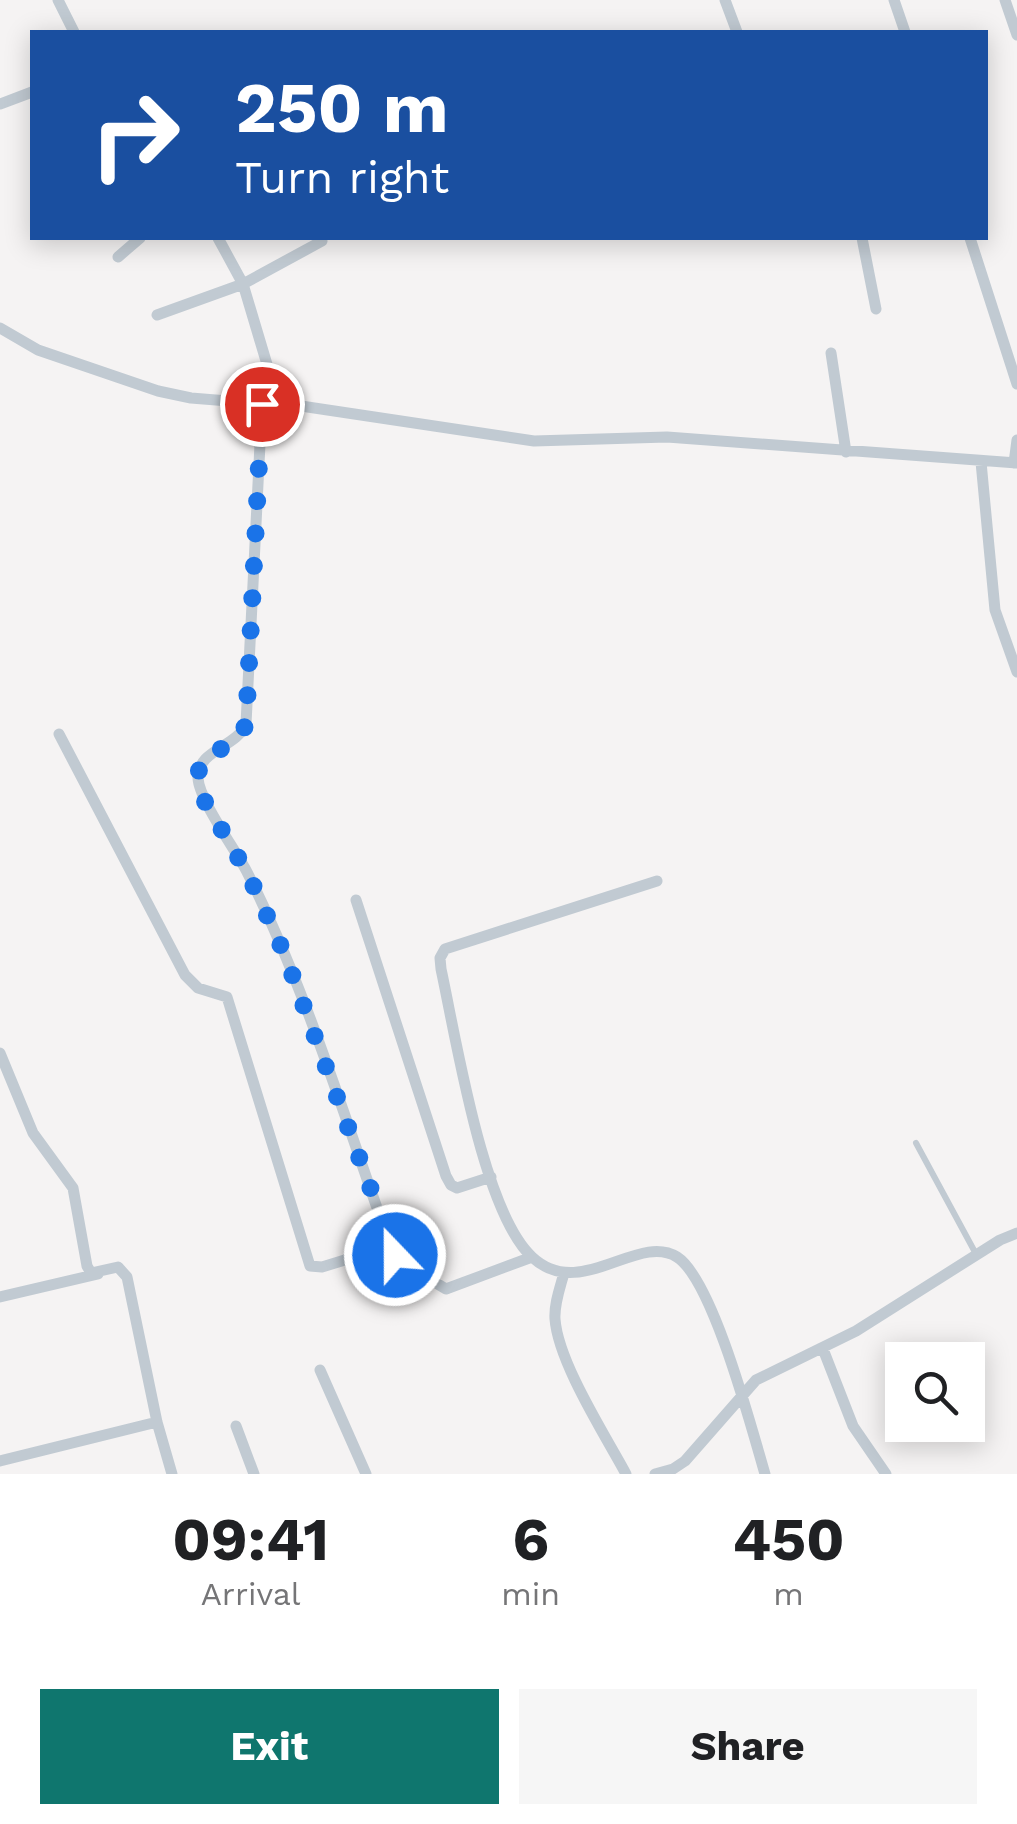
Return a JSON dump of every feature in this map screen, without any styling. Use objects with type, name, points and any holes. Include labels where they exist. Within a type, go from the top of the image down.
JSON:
[{"type":"street","points":[[58,0],[73,30]]},
{"type":"street","points":[[725,0],[736,30]]},
{"type":"street","points":[[894,0],[904,30]]},
{"type":"street","points":[[1005,0],[1017,35]]},
{"type":"street","points":[[0,104],[30,93]]},
{"type":"street","points":[[118,257],[138,240]]},
{"type":"street","points":[[219,240],[243,284],[272,381],[286,399],[301,406]]},
{"type":"street","points":[[862,240],[876,309]]},
{"type":"street","points":[[971,240],[1017,381]]},
{"type":"street","points":[[157,315],[243,284],[322,241]]},
{"type":"street","points":[[0,328],[38,350],[158,392],[301,406],[534,441],[667,437],[1015,463],[1017,440]]},
{"type":"street","points":[[832,353],[846,452]]},
{"type":"street","points":[[262,404],[246,724],[235,740],[209,754],[200,764],[198,776],[204,800],[248,874],[285,955],[392,1250],[404,1262],[426,1259],[436,1283],[446,1288],[532,1257]]},
{"type":"street","points":[[981,462],[995,610],[1017,672]]},
{"type":"street","points":[[59,734],[186,975],[198,988],[227,997],[310,1266],[392,1250]]},
{"type":"street","points":[[657,882],[445,949],[440,958],[469,1097],[491,1177],[513,1236],[546,1268],[564,1273],[578,1273],[646,1254],[662,1252],[676,1256],[702,1291],[741,1393],[766,1474]]},
{"type":"street","points":[[356,900],[450,1185],[457,1188],[491,1177]]},
{"type":"street","points":[[0,1053],[34,1133],[72,1188],[86,1266],[98,1274]]},
{"type":"street","points":[[655,1474],[685,1461],[756,1380],[823,1349],[1017,1232]]},
{"type":"street","points":[[0,1297],[118,1268],[127,1278],[172,1474]]},
{"type":"street","points":[[564,1273],[555,1312],[558,1334],[626,1474]]},
{"type":"street","points":[[823,1349],[852,1426],[886,1474]]},
{"type":"street","points":[[320,1370],[366,1474]]},
{"type":"street","points":[[0,1461],[157,1422]]},
{"type":"street","points":[[236,1426],[254,1474]]},
{"type":"lane","points":[[916,1143],[976,1255]]},
{"type":"route","points":[[262,404],[246,724],[235,740],[209,754],[200,764],[198,776],[204,800],[248,874],[285,955],[395,1255]]}]
